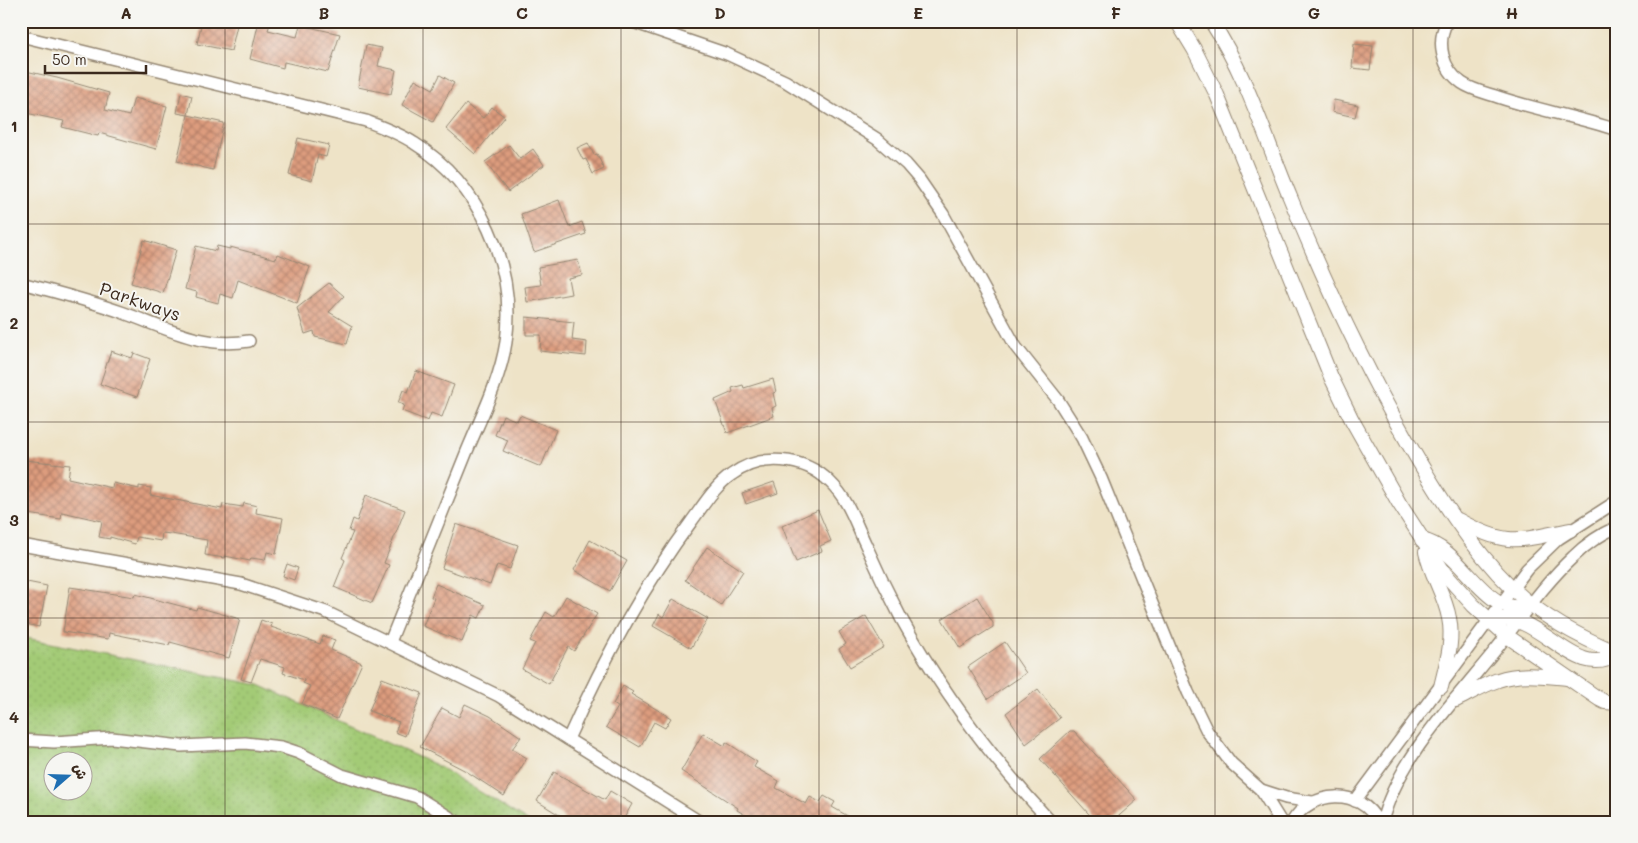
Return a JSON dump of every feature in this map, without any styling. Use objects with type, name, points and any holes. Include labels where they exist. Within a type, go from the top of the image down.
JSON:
[{"type":"street","points":[[630,21],[727,54],[785,81],[826,105],[877,139],[906,164],[919,179],[943,214],[1016,347],[1058,400],[1086,444],[1188,692],[1204,725],[1231,763],[1261,790],[1281,822]]},
{"type":"street","points":[[1177,21],[1194,49],[1217,95],[1331,377],[1374,462],[1422,540],[1450,580],[1506,636],[1599,699],[1617,703]]},
{"type":"street","points":[[1211,21],[1235,63],[1255,104],[1308,241],[1351,338],[1417,459],[1453,517],[1490,564],[1513,589],[1532,605],[1573,633],[1617,654]]},
{"type":"street","points":[[1447,21],[1442,39],[1443,55],[1449,70],[1462,83],[1505,100],[1617,130]]},
{"type":"street","points":[[21,36],[366,121],[415,143],[439,161],[460,182],[476,205],[490,230],[506,285],[508,314],[506,342],[493,388],[390,642]]},
{"type":"street","name":"Parkways","points":[[21,283],[94,303],[196,340],[222,344],[249,341]]},
{"type":"street","points":[[568,739],[600,670],[642,595],[678,539],[712,493],[730,475],[742,468],[756,463],[784,461],[815,471],[840,492],[901,617],[944,689],[994,757],[1051,822]]},
{"type":"street","points":[[1355,801],[1536,558],[1570,530],[1617,501]]},
{"type":"street","points":[[1453,517],[1487,535],[1502,539],[1518,540],[1570,530]]},
{"type":"street","points":[[1292,822],[1303,808],[1312,802],[1334,796],[1355,801],[1371,811],[1380,822],[1393,792],[1413,758],[1506,636],[1575,555],[1596,538],[1617,526]]},
{"type":"street","points":[[1422,540],[1443,548],[1502,605],[1520,608],[1532,605]]},
{"type":"street","points":[[1422,540],[1434,578],[1447,609],[1451,627],[1450,646],[1441,687]]},
{"type":"street","points":[[21,545],[241,584],[326,612],[499,696],[700,822]]},
{"type":"street","points":[[1490,621],[1504,618],[1519,620],[1585,660],[1604,661],[1617,654]]},
{"type":"street","points":[[1456,700],[1497,680],[1512,676],[1533,675],[1569,678]]},
{"type":"street","points":[[21,740],[54,742],[112,738],[181,746],[246,743],[281,747],[307,756],[342,775],[416,797],[431,804],[456,822]]},
{"type":"street","points":[[1261,790],[1286,798],[1312,802]]},
{"type":"green space","points":[[21,637],[259,685],[438,766],[529,822],[21,822]]},
{"type":"building","points":[[202,21],[238,21],[231,51],[197,44]]},
{"type":"building","points":[[259,21],[271,21],[268,30],[297,37],[300,25],[340,34],[328,72],[284,62],[283,68],[250,59]]},
{"type":"building","points":[[1354,44],[1373,46],[1370,70],[1352,68]]},
{"type":"building","points":[[366,45],[382,48],[378,66],[396,70],[391,94],[358,87]]},
{"type":"building","points":[[21,70],[109,93],[105,110],[129,116],[134,98],[167,106],[156,149],[99,133],[98,136],[62,127],[64,121],[21,112]]},
{"type":"building","points":[[440,75],[454,83],[433,122],[402,105],[415,79],[433,89]]},
{"type":"building","points":[[181,93],[192,96],[188,115],[177,113]]},
{"type":"building","points":[[1334,100],[1358,105],[1355,117],[1332,112]]},
{"type":"building","points":[[466,104],[483,118],[492,107],[505,117],[475,154],[446,129]]},
{"type":"building","points":[[188,115],[224,123],[213,170],[177,161]]},
{"type":"building","points":[[298,138],[329,145],[326,157],[318,155],[312,181],[289,175]]},
{"type":"building","points":[[588,143],[594,155],[597,154],[604,169],[593,174],[586,159],[583,160],[577,148]]},
{"type":"building","points":[[509,145],[520,159],[533,149],[544,165],[508,192],[485,162]]},
{"type":"building","points":[[559,200],[569,227],[582,222],[586,234],[534,252],[521,214]]},
{"type":"building","points":[[144,240],[176,250],[163,293],[131,283]]},
{"type":"building","points":[[196,246],[216,251],[217,246],[230,249],[230,247],[276,259],[278,254],[310,267],[297,303],[238,280],[233,298],[220,294],[218,303],[196,297],[197,292],[185,289]]},
{"type":"building","points":[[578,260],[582,275],[568,278],[571,294],[527,302],[525,287],[541,285],[538,267]]},
{"type":"building","points":[[329,283],[344,296],[329,312],[352,326],[347,344],[315,337],[314,331],[305,334],[297,308]]},
{"type":"building","points":[[526,317],[574,322],[572,340],[587,342],[586,356],[540,351],[541,335],[526,335]]},
{"type":"building","points":[[111,351],[132,358],[134,353],[150,359],[137,397],[100,384]]},
{"type":"building","points":[[416,371],[454,385],[442,417],[431,413],[428,421],[402,411],[404,405],[398,403],[403,390],[408,392]]},
{"type":"building","points":[[773,379],[776,392],[773,393],[776,406],[772,408],[774,416],[727,433],[715,400],[733,392],[732,388],[743,385],[744,388]]},
{"type":"building","points":[[503,415],[517,421],[520,415],[556,430],[541,467],[503,451],[508,440],[495,435]]},
{"type":"building","points":[[25,460],[70,465],[68,478],[112,488],[113,483],[139,489],[139,486],[151,488],[150,495],[222,509],[223,504],[243,507],[244,503],[257,506],[256,513],[283,518],[276,554],[267,552],[265,560],[251,558],[250,561],[225,556],[225,558],[205,555],[207,540],[162,533],[161,541],[137,537],[135,544],[110,537],[110,539],[99,537],[102,521],[62,512],[61,519],[21,513],[21,481]]},
{"type":"building","points":[[774,482],[778,493],[746,504],[742,493]]},
{"type":"building","points":[[366,495],[405,510],[384,563],[389,565],[372,603],[334,587],[345,560],[342,558],[353,532],[349,531],[353,519],[357,521]]},
{"type":"building","points":[[818,510],[831,541],[820,546],[822,551],[796,562],[782,526]]},
{"type":"building","points":[[456,524],[518,545],[510,569],[497,565],[490,585],[442,568]]},
{"type":"building","points":[[590,540],[627,561],[610,591],[574,570]]},
{"type":"building","points":[[707,547],[743,571],[721,605],[685,580]]},
{"type":"building","points":[[287,564],[298,568],[294,580],[283,576]]},
{"type":"building","points":[[27,582],[47,586],[39,627],[21,623],[21,592],[25,592]]},
{"type":"building","points":[[436,584],[485,605],[479,618],[473,615],[462,642],[423,626],[434,598],[431,597]]},
{"type":"building","points":[[70,587],[134,597],[135,594],[196,610],[197,607],[240,619],[229,658],[170,642],[169,645],[109,633],[108,639],[63,632]]},
{"type":"building","points":[[566,596],[597,614],[574,651],[568,647],[549,684],[522,669],[535,643],[530,641],[546,612],[554,617]]},
{"type":"building","points":[[977,597],[993,623],[993,627],[960,648],[942,619]]},
{"type":"building","points":[[673,599],[708,619],[691,648],[653,626],[659,614],[663,617]]},
{"type":"building","points":[[866,616],[884,647],[850,667],[839,649],[846,644],[839,632]]},
{"type":"building","points":[[261,620],[272,624],[271,627],[320,644],[323,636],[335,640],[331,650],[362,663],[337,719],[302,704],[310,686],[303,683],[304,680],[283,673],[285,667],[260,659],[251,682],[241,679]]},
{"type":"building","points":[[1005,642],[1026,673],[988,699],[968,667]]},
{"type":"building","points":[[382,678],[422,693],[405,736],[395,732],[399,722],[369,711]]},
{"type":"building","points":[[623,686],[633,692],[631,694],[671,718],[665,728],[654,722],[640,747],[606,727],[618,707],[613,704]]},
{"type":"building","points":[[1038,689],[1060,718],[1026,744],[1006,713]]},
{"type":"building","points":[[465,704],[490,716],[521,737],[512,749],[527,758],[504,796],[466,771],[420,747],[442,708],[459,717]]},
{"type":"building","points":[[1070,731],[1074,731],[1137,800],[1112,822],[1096,822],[1040,759]]},
{"type":"building","points":[[703,733],[725,746],[726,742],[757,762],[754,767],[779,781],[776,788],[806,804],[810,797],[820,802],[824,796],[835,802],[832,807],[858,822],[757,822],[681,771]]},
{"type":"building","points":[[554,772],[605,800],[610,791],[632,804],[622,822],[562,822],[564,818],[537,801]]}]
